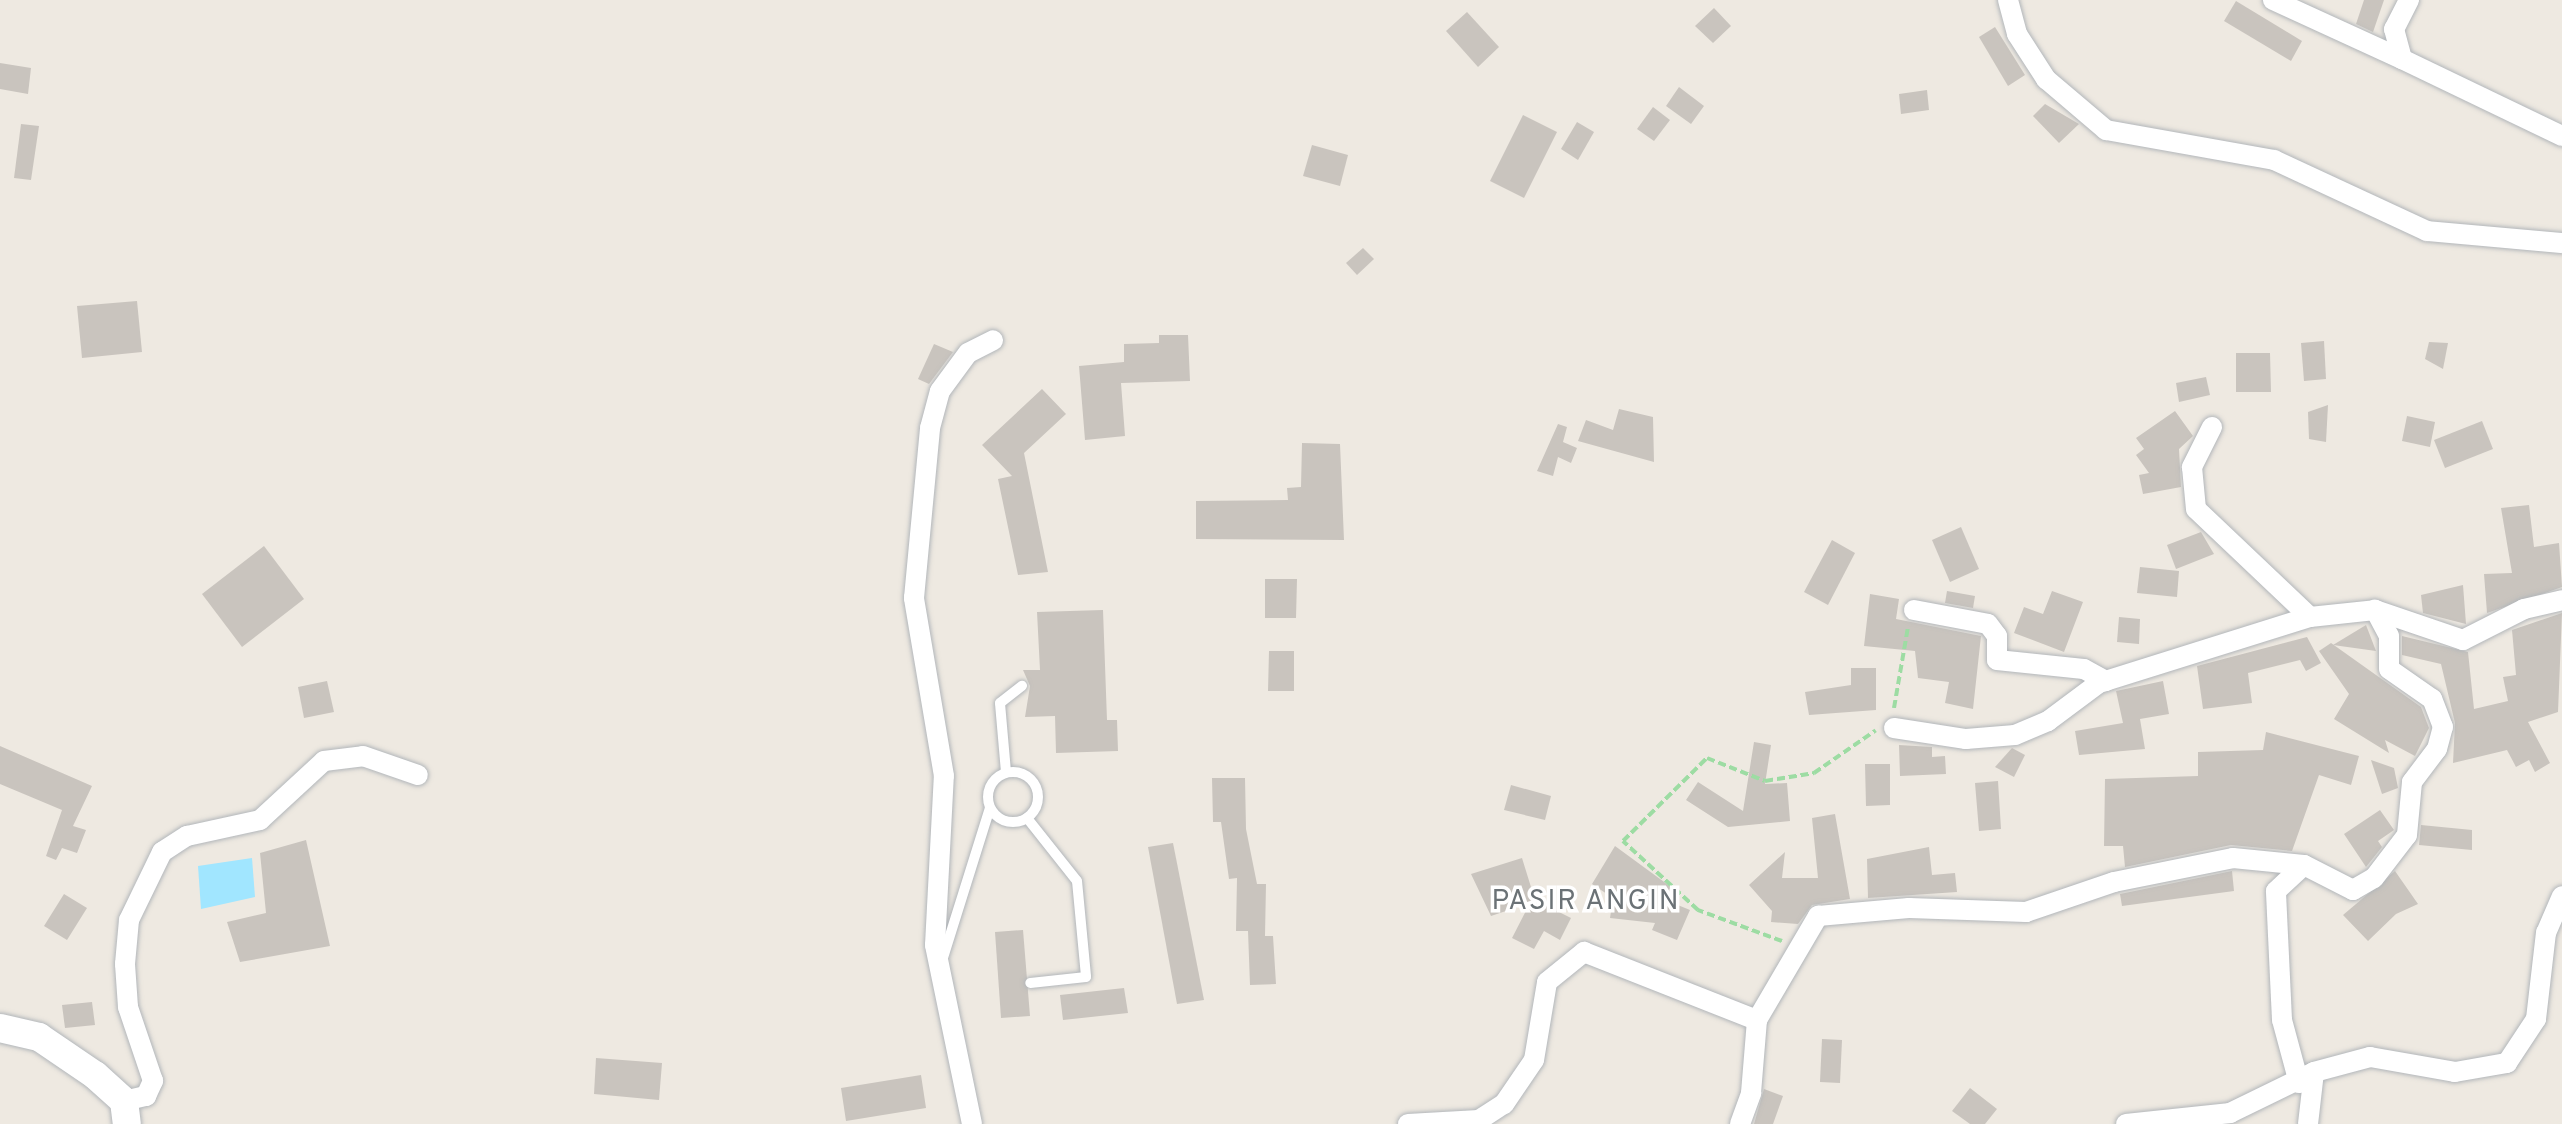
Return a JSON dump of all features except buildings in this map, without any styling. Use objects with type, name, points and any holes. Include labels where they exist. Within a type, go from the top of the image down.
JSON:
[{"type":"main road","points":[[0,1028],[60,1048],[126,1112]]},
{"type":"street","points":[[2008,0],[2017,34],[2046,79],[2106,130],[2274,160],[2427,231],[2562,243]]},
{"type":"street","points":[[2273,0],[2562,136]]},
{"type":"street","points":[[2402,59],[2394,29],[2409,0]]},
{"type":"street","points":[[972,1124],[940,967],[934,921],[944,776],[914,598],[930,428],[940,391],[968,353],[993,340]]},
{"type":"street","points":[[2212,427],[2192,467],[2196,509],[2310,617]]},
{"type":"street","points":[[1894,728],[1966,739],[2015,735],[2106,681],[2310,617],[2375,610],[2463,640],[2524,609],[2562,600]]},
{"type":"street","points":[[1914,610],[1988,624],[1997,636],[1997,660],[2084,669],[2106,681]]},
{"type":"street","points":[[1740,1124],[1751,1093],[1757,1020],[1796,946],[1818,916],[2026,912],[2114,882],[2233,858],[2304,865],[2353,890],[2374,878],[2403,844],[2412,782],[2442,736],[2439,708],[2389,669],[2389,636],[2375,610]]},
{"type":"street","points":[[126,1112],[146,1096],[153,1081],[128,1007],[125,964],[129,920],[162,852],[187,836],[260,820],[324,761],[363,756],[418,775]]},
{"type":"street","points":[[2304,865],[2280,882],[2275,903],[2282,1020],[2307,1077],[2308,1124]]},
{"type":"street","points":[[2126,1124],[2230,1113],[2307,1077],[2370,1057],[2455,1072],[2507,1063],[2536,1019],[2546,933],[2562,896]]},
{"type":"street","points":[[1408,1124],[1479,1120],[1504,1104],[1534,1060],[1547,982],[1584,952],[1757,1020]]},
{"type":"lane","points":[[1006,772],[1000,703],[1022,686]]},
{"type":"lane","points":[[940,967],[990,808],[992,782],[1006,772],[1023,774],[1035,786],[1037,803],[1027,818]]},
{"type":"lane","points":[[990,808],[1002,820],[1027,818]]},
{"type":"lane","points":[[1027,818],[1077,881],[1086,977],[1030,983]]},
{"type":"path","points":[[1796,946],[1698,910],[1623,841],[1707,758],[1765,781],[1802,775],[1859,736],[1894,728],[1914,610]]},
{"type":"water","points":[[252,858],[255,897],[201,909],[198,866]]},
{"type":"district","name":"PASIR ANGIN","points":[[1586,902]]}]
